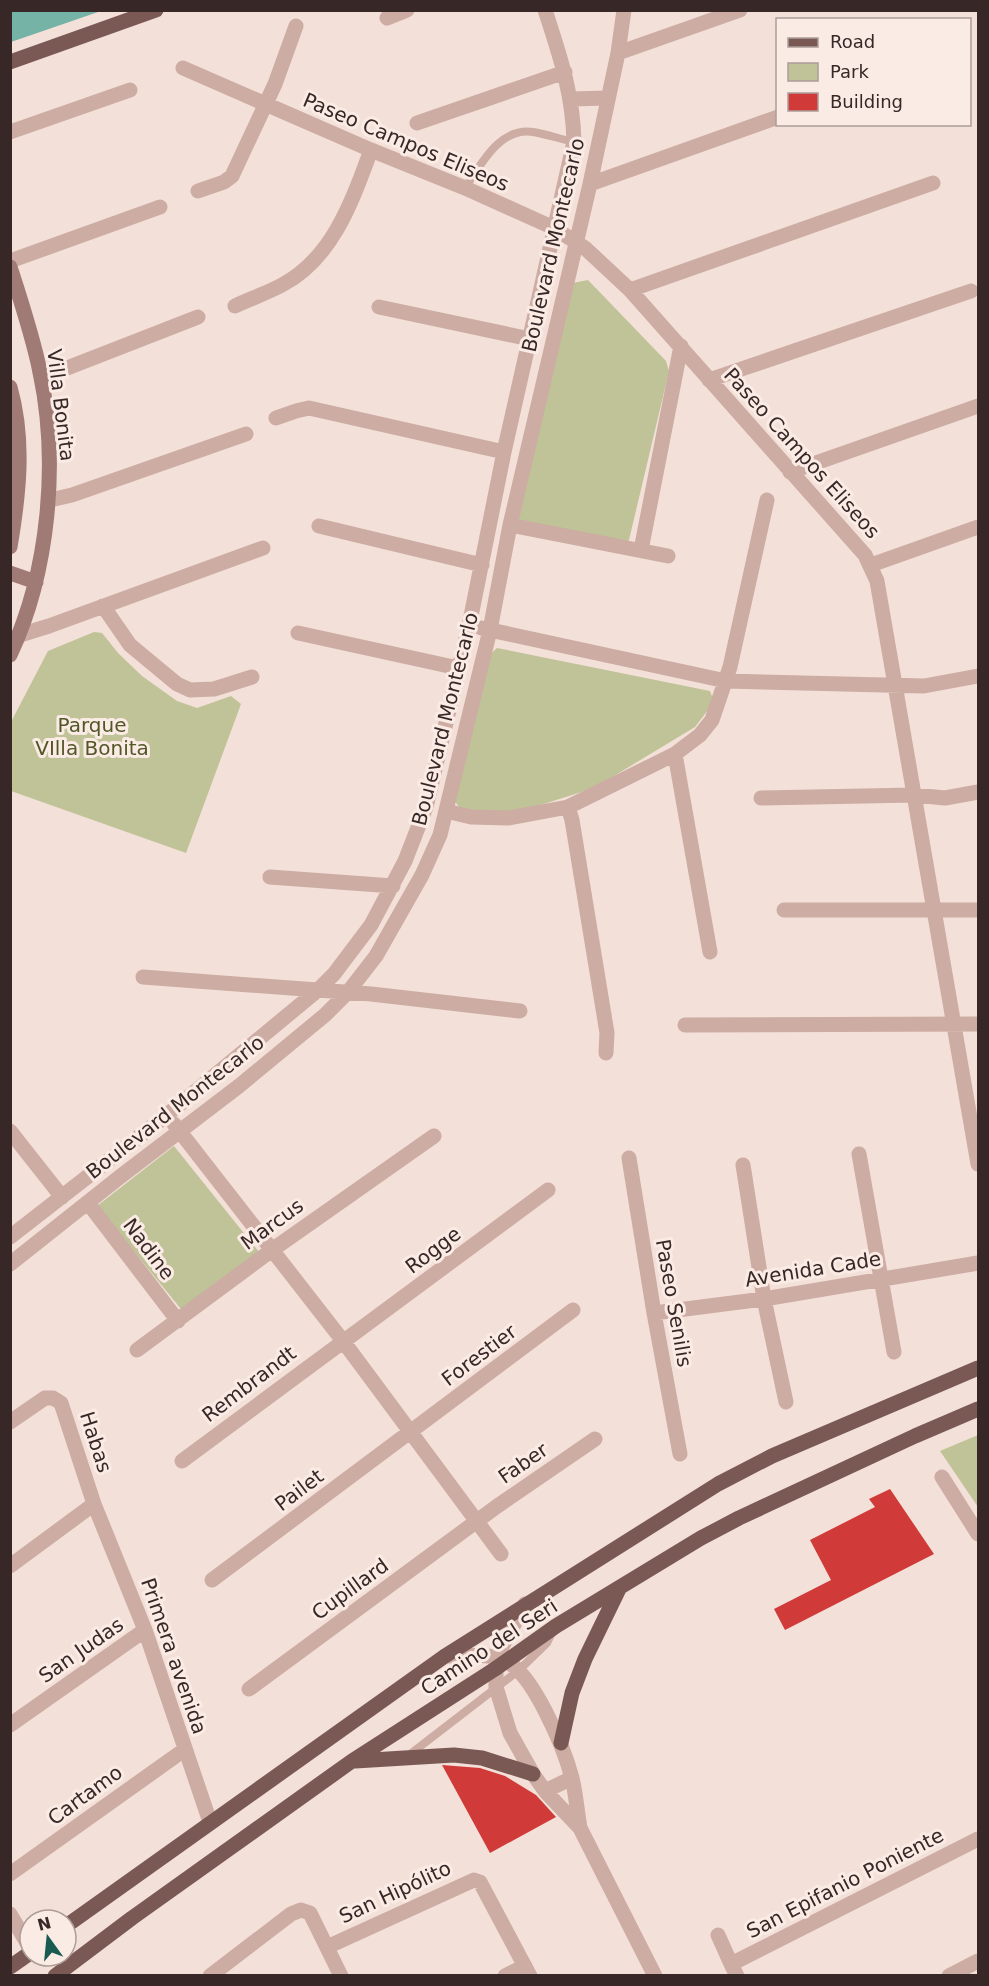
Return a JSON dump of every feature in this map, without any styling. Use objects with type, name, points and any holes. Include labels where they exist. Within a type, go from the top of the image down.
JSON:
[{"type":"main road","points":[[10,62],[156,10]]},
{"type":"main road","name":"Camino del Seri","points":[[78,1917],[445,1656],[718,1484],[978,1368]]},
{"type":"main road","name":"Camino del Seri","points":[[55,1976],[132,1918],[352,1761],[504,1665],[556,1626],[701,1538],[739,1518],[978,1409]]},
{"type":"main road","points":[[561,1743],[575,1684],[620,1587]]},
{"type":"main road","points":[[352,1761],[454,1755],[482,1758],[533,1774]]},
{"type":"street","points":[[387,18],[407,10]]},
{"type":"street","points":[[10,1237],[59,1193],[168,1114],[318,990],[352,952],[393,886],[426,807],[469,626],[504,452],[574,142],[571,99],[565,72],[545,10]]},
{"type":"street","name":"Boulevard Montecarlo","points":[[10,1264],[239,1086],[325,1015],[348,992],[376,956],[423,875],[440,835],[490,630],[510,525],[590,184],[618,53],[624,10]]},
{"type":"street","points":[[618,53],[740,10]]},
{"type":"street","points":[[198,191],[224,182],[232,176],[275,84],[296,26]]},
{"type":"street","name":"Paseo Campos Eliseos","points":[[183,69],[370,150],[465,188],[554,228],[576,242],[598,258],[630,290],[790,472],[855,542],[871,565],[877,581],[978,1164]]},
{"type":"street","points":[[417,123],[565,72]]},
{"type":"street","points":[[10,132],[130,90]]},
{"type":"street","points":[[571,99],[608,98]]},
{"type":"street","points":[[590,184],[776,117]]},
{"type":"street","points":[[235,306],[282,285],[320,255],[335,236],[370,150]]},
{"type":"street","points":[[630,290],[933,183]]},
{"type":"street","points":[[10,261],[160,207]]},
{"type":"street","name":"Villa Bonita","points":[[10,267],[16,309],[40,373],[47,432],[50,500],[36,582],[20,635],[10,655]]},
{"type":"street","points":[[709,380],[971,291]]},
{"type":"street","points":[[379,307],[530,339]]},
{"type":"street","points":[[40,373],[62,370],[198,317]]},
{"type":"street","points":[[641,550],[681,346]]},
{"type":"street","points":[[10,387],[20,438],[18,503],[10,547]]},
{"type":"street","points":[[790,472],[978,406]]},
{"type":"street","points":[[276,418],[309,408],[504,452]]},
{"type":"street","points":[[50,500],[72,495],[246,434]]},
{"type":"street","points":[[446,811],[471,817],[508,818],[568,807],[675,754],[700,735],[712,720],[726,681],[767,501]]},
{"type":"street","points":[[510,525],[668,556]]},
{"type":"street","points":[[319,526],[482,565]]},
{"type":"street","points":[[871,565],[978,527]]},
{"type":"street","points":[[20,635],[264,548]]},
{"type":"street","points":[[10,573],[36,582]]},
{"type":"street","points":[[103,606],[130,645],[177,684],[190,690],[214,689],[252,677]]},
{"type":"street","points":[[469,626],[726,681],[924,686],[978,676]]},
{"type":"street","points":[[298,633],[458,668]]},
{"type":"street","points":[[675,754],[710,952]]},
{"type":"street","points":[[761,798],[914,795],[945,798],[978,792]]},
{"type":"street","points":[[568,807],[607,1033],[606,1053]]},
{"type":"street","points":[[270,877],[393,886]]},
{"type":"street","points":[[784,910],[978,910]]},
{"type":"street","points":[[143,977],[348,992],[520,1011]]},
{"type":"street","points":[[685,1025],[978,1024]]},
{"type":"street","points":[[168,1114],[179,1132],[343,1341],[501,1554]]},
{"type":"street","points":[[10,1131],[59,1193]]},
{"type":"street","name":"Marcus","points":[[137,1350],[272,1250],[434,1136]]},
{"type":"street","points":[[859,1154],[894,1352]]},
{"type":"street","name":"Paseo Senilis","points":[[628,1158],[680,1454]]},
{"type":"street","points":[[743,1164],[764,1299],[786,1402]]},
{"type":"street","name":"Rogge","points":[[343,1341],[548,1190]]},
{"type":"street","name":"Nadine","points":[[88,1203],[178,1321]]},
{"type":"street","name":"Avenida Cade","points":[[654,1313],[764,1299],[978,1263]]},
{"type":"street","name":"Forestier","points":[[410,1433],[573,1310]]},
{"type":"street","name":"Rembrandt","points":[[182,1461],[343,1341]]},
{"type":"street","name":"Habas","points":[[10,1422],[45,1398],[53,1398],[61,1403],[94,1504]]},
{"type":"street","name":"Pailet","points":[[212,1580],[410,1433]]},
{"type":"street","name":"Faber","points":[[476,1521],[595,1439]]},
{"type":"street","points":[[942,1476],[978,1534]]},
{"type":"street","points":[[10,1566],[94,1504]]},
{"type":"street","name":"Primera avenida","points":[[94,1504],[145,1630],[210,1822]]},
{"type":"street","name":"Cupillard","points":[[249,1689],[476,1521]]},
{"type":"street","points":[[525,1604],[496,1687],[510,1733],[545,1791],[580,1828],[655,1976]]},
{"type":"street","name":"San Judas","points":[[10,1725],[145,1630]]},
{"type":"street","points":[[445,1656],[504,1665],[539,1701],[561,1743],[572,1778],[580,1828]]},
{"type":"street","name":"Cartamo","points":[[10,1874],[184,1750]]},
{"type":"street","points":[[545,1791],[572,1778]]},
{"type":"street","name":"San Epifanio Poniente","points":[[718,1935],[734,1970],[978,1839]]},
{"type":"street","name":"San Hipólito","points":[[327,1947],[474,1880],[480,1882],[527,1971]]},
{"type":"street","points":[[216,1974],[297,1911],[306,1910],[310,1913],[341,1976]]},
{"type":"street","points":[[10,1914],[18,1928]]},
{"type":"street","points":[[950,1976],[978,1961]]},
{"type":"street","points":[[505,1976],[527,1971]]},
{"type":"lane","points":[[465,188],[497,144],[514,133],[531,132],[574,142]]},
{"type":"lane","points":[[405,1757],[496,1687],[504,1665]]},
{"type":"green space","points":[[588,280],[666,361],[669,371],[629,540],[623,545],[520,525],[516,515],[573,283]]},
{"type":"green space","name":"Parque VIlla Bonita","points":[[94,632],[102,633],[118,653],[142,676],[177,701],[197,708],[231,696],[241,704],[186,853],[11,791],[11,722],[48,651]]},
{"type":"green space","points":[[497,648],[710,691],[714,702],[695,727],[594,788],[512,814],[463,812],[453,799],[488,656]]},
{"type":"green space","points":[[174,1146],[259,1252],[181,1309],[97,1206]]},
{"type":"green space","points":[[978,1435],[978,1507],[940,1451]]},
{"type":"water","points":[[11,10],[101,10],[101,11],[11,42]]},
{"type":"building","points":[[890,1489],[934,1554],[785,1630],[774,1609],[831,1580],[810,1540],[875,1507],[869,1499]]},
{"type":"building","points":[[442,1765],[480,1768],[505,1776],[536,1795],[556,1817],[490,1853]]}]
